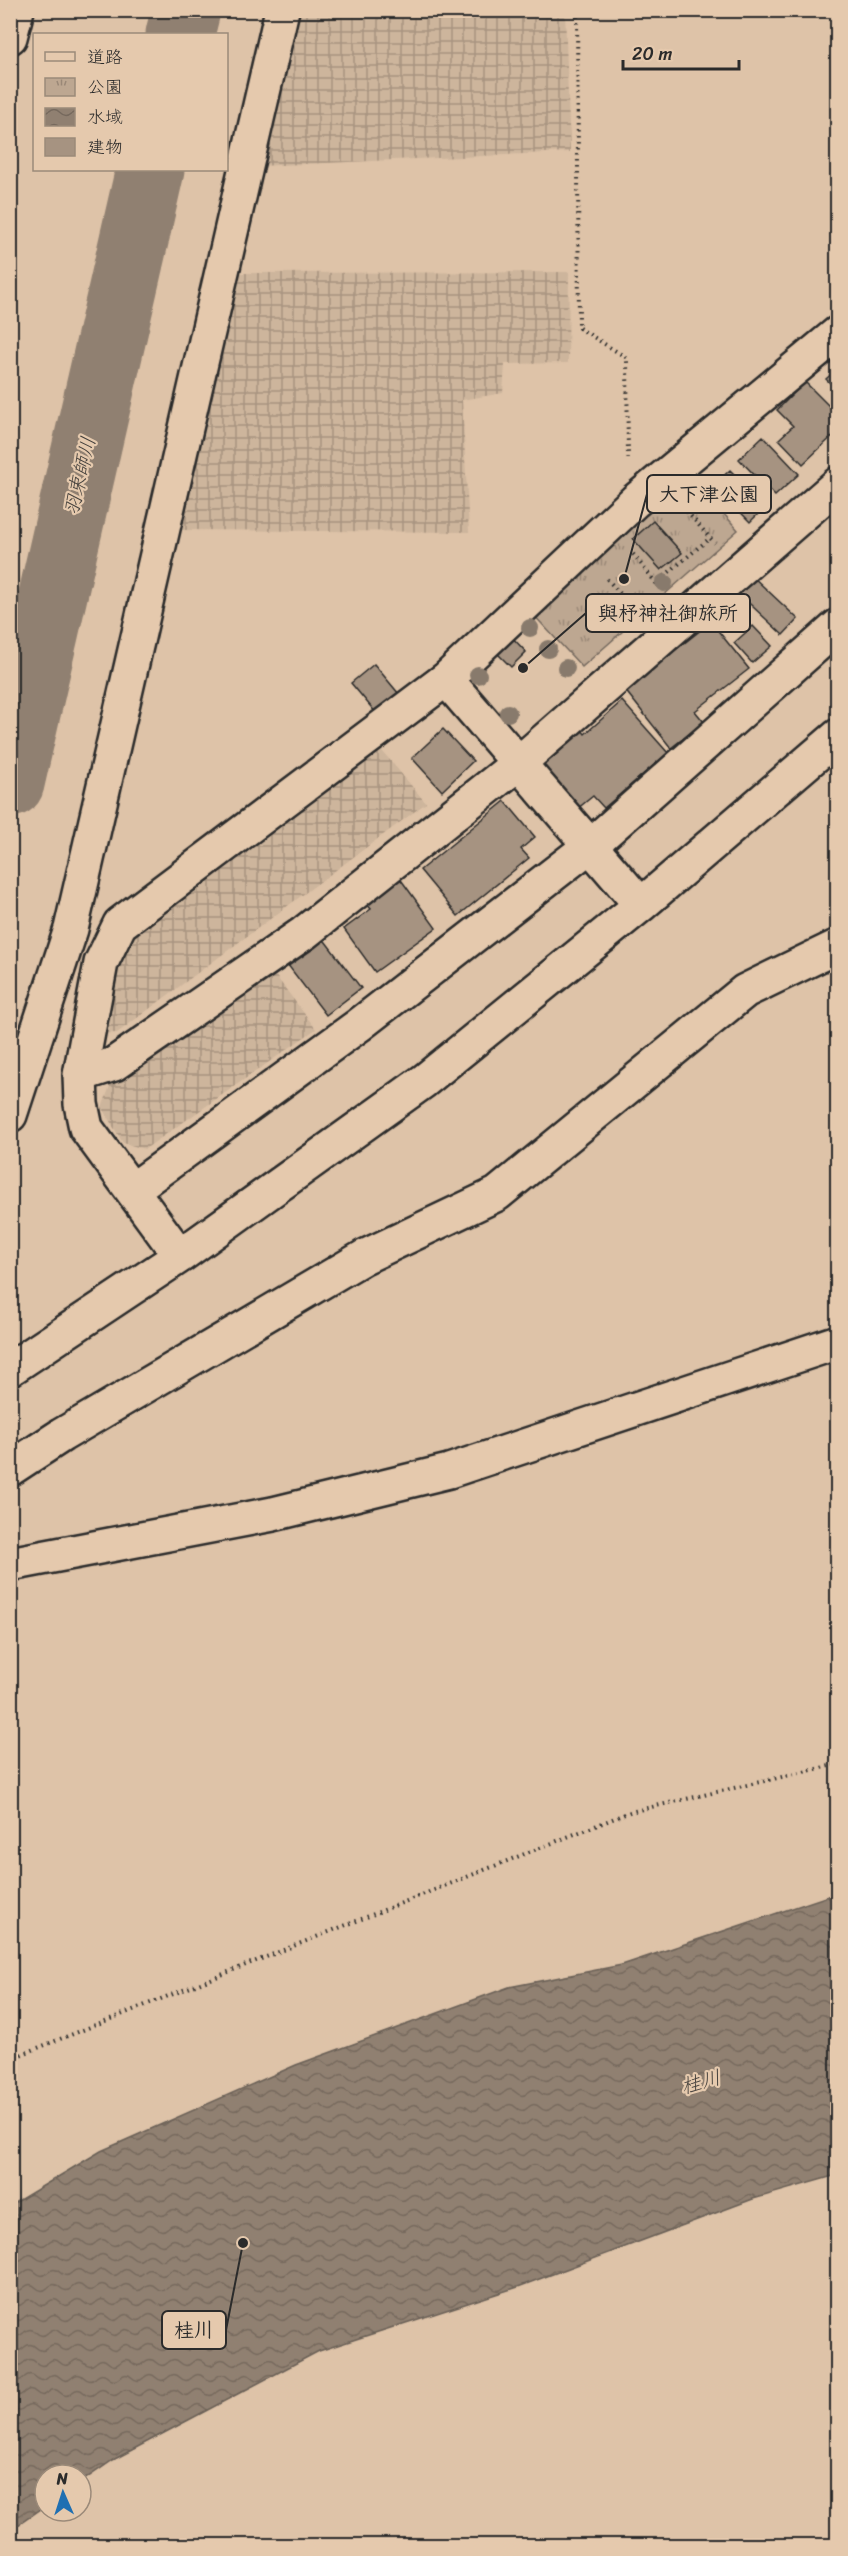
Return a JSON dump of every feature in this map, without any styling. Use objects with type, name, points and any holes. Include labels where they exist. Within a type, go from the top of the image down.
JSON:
[{"type":"street","points":[[10,37],[18,10]]},
{"type":"street","points":[[10,1115],[71,929],[282,10]]},
{"type":"street","points":[[180,1256],[86,1128],[81,1104],[80,1075],[100,963],[120,924],[446,679],[635,501],[837,333]]},
{"type":"street","points":[[80,1075],[114,1065],[304,933],[520,762],[837,484]]},
{"type":"street","points":[[132,1190],[359,1025],[591,845],[837,626]]},
{"type":"street","points":[[446,679],[520,762],[641,905]]},
{"type":"street","points":[[10,1369],[180,1256],[424,1081],[641,905],[837,736]]},
{"type":"street","points":[[10,1469],[62,1435],[364,1257],[497,1194],[745,992],[837,946]]},
{"type":"street","points":[[10,1564],[273,1514],[449,1471],[837,1342]]},
{"type":"path","points":[[577,10],[579,328],[627,358],[629,472],[635,501]]},
{"type":"path","points":[[611,524],[656,583],[710,538],[738,571]]},
{"type":"path","points":[[626,560],[633,554]]},
{"type":"path","points":[[613,573],[606,580],[662,638]]},
{"type":"path","points":[[10,2059],[630,1812],[837,1764]]},
{"type":"shaded area","points":[[291,11],[565,11],[570,152],[259,166]]},
{"type":"shaded area","points":[[569,272],[568,363],[505,364],[503,393],[462,400],[469,532],[177,530],[239,273]]},
{"type":"shaded area","points":[[378,746],[426,803],[117,1033],[98,1034],[116,962],[142,921]]},
{"type":"shaded area","points":[[272,971],[316,1029],[145,1149],[123,1143],[102,1108],[111,1083]]},
{"type":"green space","points":[[688,473],[738,530],[582,667],[530,611]]},
{"type":"water","points":[[837,1893],[837,2175],[753,2199],[518,2287],[319,2351],[113,2460],[93,2474],[93,2463],[33,2463],[33,2514],[11,2530],[11,2205],[101,2151],[296,2065],[509,1987],[622,1965]]},
{"type":"building","points":[[838,368],[838,391],[826,379]]},
{"type":"building","points":[[805,382],[838,415],[838,431],[803,464],[779,439],[793,426],[777,410]]},
{"type":"building","points":[[763,436],[799,474],[775,496],[739,459]]},
{"type":"building","points":[[730,470],[766,506],[750,522],[714,485]]},
{"type":"building","points":[[653,521],[682,553],[661,570],[633,539]]},
{"type":"building","points":[[751,575],[798,619],[783,635],[736,591]]},
{"type":"building","points":[[711,622],[749,669],[695,711],[704,722],[671,748],[625,690]]},
{"type":"building","points":[[753,626],[772,646],[752,663],[734,643]]},
{"type":"building","points":[[509,634],[526,652],[511,667],[493,649]]},
{"type":"building","points":[[374,664],[399,694],[376,713],[351,683]]},
{"type":"building","points":[[622,701],[668,753],[604,808],[593,796],[577,809],[537,763],[579,726],[585,734]]},
{"type":"building","points":[[443,729],[473,761],[442,791],[412,758]]},
{"type":"building","points":[[505,801],[535,837],[521,849],[529,858],[458,916],[420,870]]},
{"type":"building","points":[[399,877],[436,928],[375,972],[344,929],[371,909],[365,902]]},
{"type":"building","points":[[319,933],[361,988],[326,1015],[284,960]]},
{"type":"waterway","name":"羽束師川","points":[[180,33],[186,10]]},
{"type":"waterway","name":"羽束師川","points":[[10,783],[150,171]]},
{"type":"place","name":"大下津公園","points":[[624,579]]},
{"type":"place","name":"與杼神社御旅所","points":[[523,668]]},
{"type":"place","name":"桂川","points":[[243,2243]]}]
